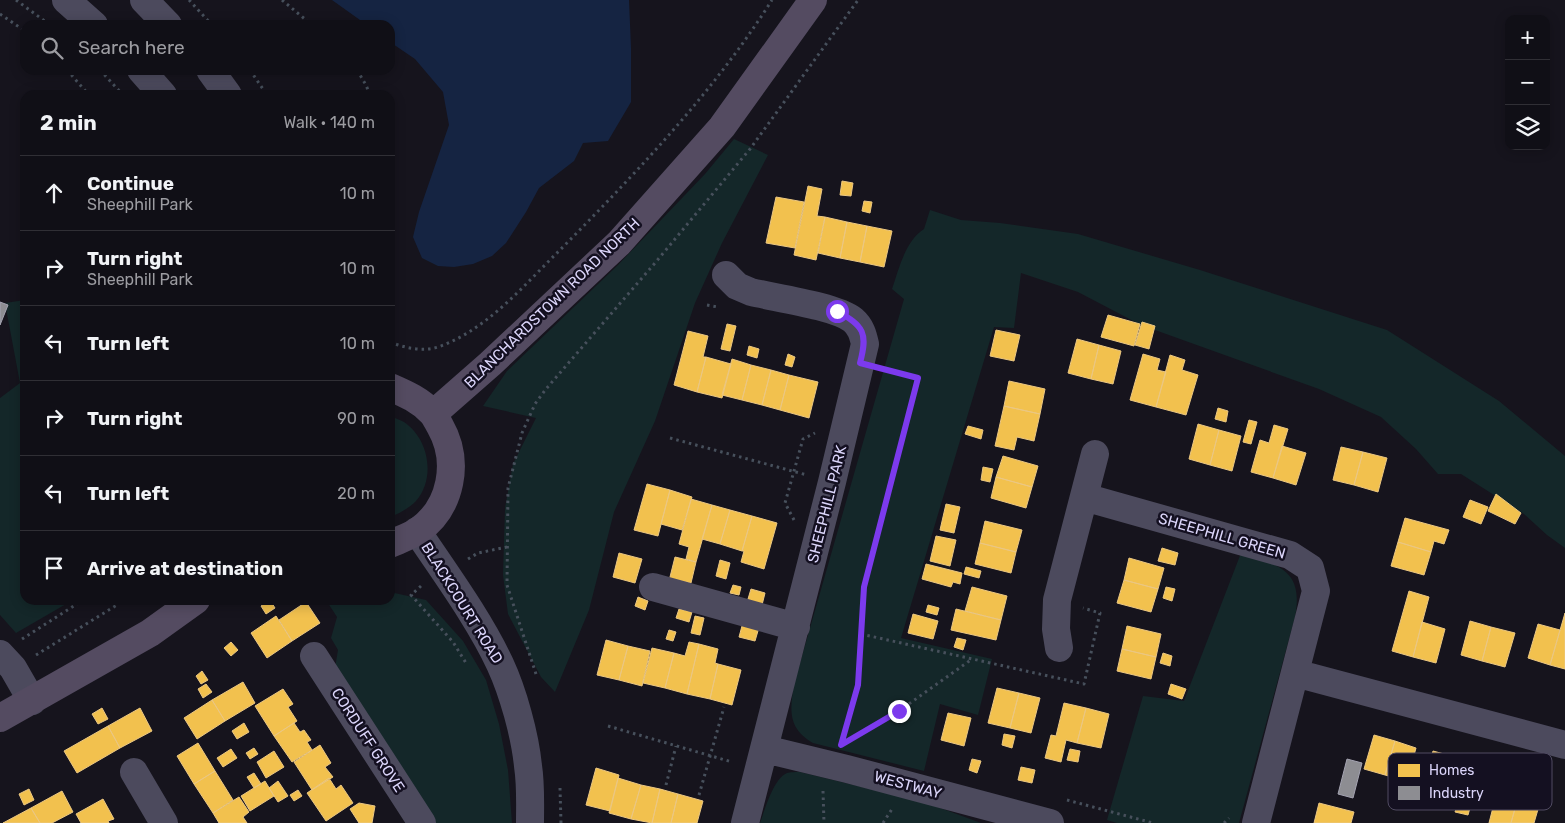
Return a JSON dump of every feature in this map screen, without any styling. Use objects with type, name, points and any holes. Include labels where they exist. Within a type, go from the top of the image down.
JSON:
[{"type":"main road","name":"BLANCHARDSTOWN ROAD NORTH","points":[[433,414],[490,364],[619,244],[722,127],[813,0]]},
{"type":"main road","points":[[395,389],[412,396],[433,414],[447,438],[452,465],[447,492],[434,516],[417,531],[395,542]]},
{"type":"main road","points":[[0,718],[150,633],[189,605]]},
{"type":"street","points":[[66,0],[88,20]]},
{"type":"street","points":[[144,0],[163,20]]},
{"type":"street","points":[[145,75],[159,90]]},
{"type":"street","points":[[214,75],[224,90]]},
{"type":"street","name":"SHEEPHILL PARK","points":[[726,275],[737,286],[751,292],[837,311],[854,320],[862,331],[865,344],[763,760],[745,823]]},
{"type":"street","points":[[1059,648],[1056,629],[1057,600],[1095,454]]},
{"type":"street","name":"SHEEPHILL GREEN","points":[[1084,497],[1290,555],[1310,568],[1316,591],[1256,823]]},
{"type":"street","name":"BLACKCOURT ROAD","points":[[417,531],[459,595],[500,664],[518,718],[528,766],[530,823]]},
{"type":"street","points":[[653,587],[796,627]]},
{"type":"street","name":"CORDUFF GROVE","points":[[314,656],[422,823]]},
{"type":"street","points":[[5,659],[32,701]]},
{"type":"street","points":[[1295,673],[1565,745]]},
{"type":"street","name":"WESTWAY","points":[[763,760],[847,769],[1050,823]]},
{"type":"street","points":[[134,772],[164,823]]},
{"type":"path","points":[[16,0],[44,20]]},
{"type":"path","points":[[189,0],[207,20]]},
{"type":"path","points":[[282,0],[306,20]]},
{"type":"path","points":[[395,344],[418,349],[436,348],[478,326],[507,302],[622,188],[688,113],[726,66],[772,0]]},
{"type":"path","points":[[539,681],[508,584],[508,488],[527,419],[546,389],[750,149],[858,0]]},
{"type":"path","points":[[0,14],[20,28]]},
{"type":"path","points":[[71,75],[85,90]]},
{"type":"path","points":[[105,75],[118,90]]},
{"type":"path","points":[[253,75],[264,90]]},
{"type":"path","points":[[360,75],[368,90]]},
{"type":"path","points":[[707,305],[726,309]]},
{"type":"path","points":[[860,363],[918,378],[864,587],[858,685],[841,745],[899,711],[972,659]]},
{"type":"path","points":[[795,520],[785,502],[803,438],[821,430]]},
{"type":"path","points":[[670,438],[832,482]]},
{"type":"path","points":[[5,659],[16,642],[75,605]]},
{"type":"path","points":[[5,659],[115,605]]},
{"type":"path","points":[[861,634],[1084,684],[1100,613],[1076,606]]},
{"type":"path","points":[[699,795],[724,707]]},
{"type":"path","points":[[608,726],[709,755],[763,760]]},
{"type":"path","points":[[666,785],[676,746]]},
{"type":"path","points":[[559,781],[561,823]]},
{"type":"green space","points":[[734,139],[768,155],[722,243],[695,303],[655,421],[614,512],[589,610],[555,692],[541,677],[508,614],[503,575],[505,508],[513,464],[536,418],[483,406],[507,371],[618,265],[705,174]]},
{"type":"green space","points":[[930,210],[961,220],[1000,223],[1078,234],[1200,270],[1387,330],[1499,401],[1565,456],[1565,548],[1524,514],[1461,474],[1438,474],[1416,449],[1381,417],[1319,389],[1141,325],[1078,292],[1021,273],[1014,328],[994,327],[901,638],[992,659],[978,715],[940,704],[924,771],[813,743],[798,731],[792,717],[794,684],[904,299],[892,289],[907,248],[917,234],[924,229]]},
{"type":"green space","points":[[20,301],[20,383],[5,303]]},
{"type":"green space","points":[[20,383],[20,605],[64,605],[16,633],[0,615],[0,398]]},
{"type":"green space","points":[[395,418],[413,429],[424,448],[427,459],[428,470],[422,492],[416,501],[395,514]]},
{"type":"green space","points":[[1241,553],[1267,561],[1286,572],[1292,579],[1296,589],[1297,601],[1295,617],[1239,823],[1117,823],[1107,820],[1143,696],[1184,701]]},
{"type":"green space","points":[[395,593],[426,600],[463,641],[486,680],[499,724],[508,770],[512,823],[434,823],[335,668],[338,650],[331,638],[337,617],[329,605],[395,605]]},
{"type":"green space","points":[[791,772],[800,772],[924,802],[981,823],[760,823],[770,795],[782,776]]},
{"type":"water","points":[[332,0],[629,0],[631,102],[608,141],[583,143],[574,161],[539,188],[506,243],[492,256],[473,264],[454,267],[438,266],[422,258],[413,237],[419,212],[449,125],[443,92],[415,59],[395,45],[395,20],[360,20]]},
{"type":"building: Homes","points":[[842,181],[853,183],[851,196],[840,195]]},
{"type":"building: Homes","points":[[808,186],[822,189],[817,216],[825,217],[816,260],[794,255]]},
{"type":"building: Homes","points":[[776,197],[804,202],[795,248],[766,243]]},
{"type":"building: Homes","points":[[864,201],[872,202],[870,213],[862,211]]},
{"type":"building: Homes","points":[[825,217],[847,222],[840,258],[818,253]]},
{"type":"building: Homes","points":[[847,222],[867,226],[860,262],[840,258]]},
{"type":"building: Homes","points":[[867,226],[892,231],[884,267],[860,262]]},
{"type":"building: Homes","points":[[1108,315],[1140,324],[1134,346],[1101,337]]},
{"type":"building: Homes","points":[[1142,322],[1155,326],[1149,349],[1135,345]]},
{"type":"building: Homes","points":[[727,324],[736,326],[730,351],[721,349]]},
{"type":"building: Homes","points":[[996,330],[1020,335],[1014,361],[990,356]]},
{"type":"building: Homes","points":[[688,331],[708,336],[703,357],[706,357],[697,392],[674,385]]},
{"type":"building: Homes","points":[[1077,339],[1099,345],[1091,379],[1068,373]]},
{"type":"building: Homes","points":[[1099,345],[1121,351],[1113,384],[1091,379]]},
{"type":"building: Homes","points":[[749,346],[759,349],[757,358],[747,355]]},
{"type":"building: Homes","points":[[788,354],[795,357],[792,367],[785,365]]},
{"type":"building: Homes","points":[[1143,354],[1160,359],[1157,370],[1166,372],[1156,407],[1130,400]]},
{"type":"building: Homes","points":[[1170,355],[1185,360],[1182,370],[1198,375],[1186,415],[1156,407]]},
{"type":"building: Homes","points":[[706,357],[731,364],[722,398],[697,392]]},
{"type":"building: Homes","points":[[732,359],[751,365],[742,400],[722,395]]},
{"type":"building: Homes","points":[[751,365],[771,370],[762,405],[742,400]]},
{"type":"building: Homes","points":[[771,370],[789,375],[780,410],[762,405]]},
{"type":"building: Homes","points":[[789,375],[818,382],[809,418],[780,410]]},
{"type":"building: Homes","points":[[1009,381],[1045,389],[1040,414],[1004,406]]},
{"type":"building: Homes","points":[[1004,406],[1040,414],[1034,441],[1017,437],[1014,450],[995,446]]},
{"type":"building: Homes","points":[[1218,408],[1228,411],[1226,422],[1215,419]]},
{"type":"building: Homes","points":[[1249,420],[1257,422],[1251,444],[1243,442]]},
{"type":"building: Homes","points":[[1198,424],[1219,430],[1210,465],[1189,459]]},
{"type":"building: Homes","points":[[1274,425],[1288,429],[1273,478],[1251,472],[1260,440],[1269,443]]},
{"type":"building: Homes","points":[[968,426],[983,430],[981,439],[965,434]]},
{"type":"building: Homes","points":[[1219,430],[1241,436],[1232,471],[1210,465]]},
{"type":"building: Homes","points":[[1282,446],[1306,453],[1296,485],[1273,478]]},
{"type":"building: Homes","points":[[1341,447],[1363,452],[1354,485],[1333,480]]},
{"type":"building: Homes","points":[[1363,452],[1387,458],[1378,492],[1354,485]]},
{"type":"building: Homes","points":[[1003,456],[1038,466],[1032,487],[996,477]]},
{"type":"building: Homes","points":[[983,467],[993,469],[990,482],[981,480]]},
{"type":"building: Homes","points":[[996,477],[1032,487],[1026,508],[991,498]]},
{"type":"building: Homes","points":[[647,484],[670,490],[658,536],[634,530]]},
{"type":"building: Homes","points":[[670,490],[692,497],[682,530],[661,524]]},
{"type":"building: Homes","points":[[1496,494],[1521,513],[1515,524],[1488,511]]},
{"type":"building: Homes","points":[[691,499],[712,505],[696,562],[686,559],[689,547],[679,544]]},
{"type":"building: Homes","points":[[1470,500],[1488,507],[1481,524],[1463,517]]},
{"type":"building: Homes","points":[[946,504],[960,507],[954,533],[940,530]]},
{"type":"building: Homes","points":[[712,505],[730,510],[720,544],[702,539]]},
{"type":"building: Homes","points":[[730,510],[752,516],[742,551],[720,544]]},
{"type":"building: Homes","points":[[752,516],[777,523],[764,569],[741,562],[744,551],[742,551]]},
{"type":"building: Homes","points":[[1405,518],[1449,530],[1444,544],[1434,541],[1431,552],[1398,542]]},
{"type":"building: Homes","points":[[985,521],[1022,530],[1016,552],[980,543]]},
{"type":"building: Homes","points":[[936,536],[956,540],[950,566],[930,561]]},
{"type":"building: Homes","points":[[1398,542],[1431,552],[1424,575],[1391,566]]},
{"type":"building: Homes","points":[[980,543],[1016,552],[1011,573],[975,564]]},
{"type":"building: Homes","points":[[1162,548],[1178,553],[1175,565],[1158,561]]},
{"type":"building: Homes","points":[[619,553],[642,559],[635,583],[613,577]]},
{"type":"building: Homes","points":[[675,557],[696,562],[691,583],[681,581],[668,585]]},
{"type":"building: Homes","points":[[1129,558],[1164,568],[1158,589],[1124,580]]},
{"type":"building: Homes","points":[[720,560],[730,563],[726,579],[716,576]]},
{"type":"building: Homes","points":[[926,564],[962,573],[960,584],[953,582],[951,587],[922,579]]},
{"type":"building: Homes","points":[[966,567],[981,571],[979,578],[964,574]]},
{"type":"building: Homes","points":[[1124,580],[1158,589],[1151,612],[1117,603]]},
{"type":"building: Homes","points":[[733,585],[741,587],[739,595],[730,593]]},
{"type":"building: Homes","points":[[972,587],[1007,596],[1001,620],[965,611]]},
{"type":"building: Homes","points":[[1166,587],[1175,589],[1172,601],[1163,598]]},
{"type":"building: Homes","points":[[751,589],[765,593],[761,609],[748,599]]},
{"type":"building: Homes","points":[[1409,591],[1429,597],[1413,657],[1392,651]]},
{"type":"building: Homes","points":[[638,597],[648,601],[645,610],[635,606]]},
{"type":"building: Homes","points":[[273,605],[275,608],[266,614],[261,606]]},
{"type":"building: Homes","points":[[302,605],[308,605],[320,623],[292,641],[279,620]]},
{"type":"building: Homes","points":[[928,605],[939,608],[937,615],[926,612]]},
{"type":"building: Homes","points":[[679,609],[692,612],[689,622],[676,618]]},
{"type":"building: Homes","points":[[956,609],[1001,620],[996,640],[951,630]]},
{"type":"building: Homes","points":[[1565,613],[1565,669],[1550,665]]},
{"type":"building: Homes","points":[[913,614],[938,621],[933,639],[908,633]]},
{"type":"building: Homes","points":[[276,616],[292,641],[267,658],[251,633]]},
{"type":"building: Homes","points":[[695,616],[704,618],[700,635],[691,633]]},
{"type":"building: Homes","points":[[747,621],[760,624],[755,641],[739,637],[742,626]]},
{"type":"building: Homes","points":[[1470,621],[1491,627],[1482,661],[1461,655]]},
{"type":"building: Homes","points":[[1422,622],[1445,629],[1436,663],[1413,657]]},
{"type":"building: Homes","points":[[1538,624],[1560,630],[1550,665],[1528,658]]},
{"type":"building: Homes","points":[[1127,626],[1161,634],[1156,657],[1122,649]]},
{"type":"building: Homes","points":[[1491,627],[1515,633],[1505,667],[1482,661]]},
{"type":"building: Homes","points":[[669,630],[676,632],[673,641],[666,639]]},
{"type":"building: Homes","points":[[957,638],[966,640],[963,650],[954,647]]},
{"type":"building: Homes","points":[[606,640],[628,646],[619,680],[597,675]]},
{"type":"building: Homes","points":[[231,642],[238,650],[231,656],[224,648]]},
{"type":"building: Homes","points":[[689,642],[699,644],[687,694],[665,688],[674,653],[685,656]]},
{"type":"building: Homes","points":[[699,644],[718,649],[715,663],[718,664],[710,699],[687,694]]},
{"type":"building: Homes","points":[[628,646],[650,651],[642,686],[619,680]]},
{"type":"building: Homes","points":[[652,648],[674,653],[665,688],[643,683]]},
{"type":"building: Homes","points":[[1122,649],[1156,657],[1151,679],[1117,671]]},
{"type":"building: Homes","points":[[1163,653],[1172,656],[1170,666],[1160,663]]},
{"type":"building: Homes","points":[[718,664],[741,670],[732,705],[710,699]]},
{"type":"building: Homes","points":[[202,671],[208,680],[201,684],[196,676]]},
{"type":"building: Homes","points":[[243,682],[255,703],[225,721],[212,700]]},
{"type":"building: Homes","points":[[206,684],[212,692],[203,698],[198,689]]},
{"type":"building: Homes","points":[[1171,684],[1186,689],[1182,699],[1168,694]]},
{"type":"building: Homes","points":[[997,688],[1019,693],[1010,728],[988,723]]},
{"type":"building: Homes","points":[[283,689],[293,704],[288,707],[297,721],[274,736],[255,706]]},
{"type":"building: Homes","points":[[1019,693],[1040,698],[1031,733],[1010,728]]},
{"type":"building: Homes","points":[[212,700],[225,721],[197,739],[184,718]]},
{"type":"building: Homes","points":[[1064,703],[1086,708],[1077,743],[1066,740],[1061,762],[1045,758],[1051,735],[1056,736]]},
{"type":"building: Homes","points":[[102,708],[108,719],[98,724],[92,714]]},
{"type":"building: Homes","points":[[140,708],[152,731],[120,748],[108,726]]},
{"type":"building: Homes","points":[[1086,708],[1109,714],[1101,748],[1077,743]]},
{"type":"building: Homes","points":[[948,713],[971,718],[964,746],[941,740]]},
{"type":"building: Homes","points":[[244,723],[249,732],[237,739],[232,731]]},
{"type":"building: Homes","points":[[294,723],[300,732],[304,730],[311,740],[307,742],[312,750],[292,762],[274,736]]},
{"type":"building: Homes","points":[[108,726],[120,748],[77,773],[64,751]]},
{"type":"building: Homes","points":[[1004,734],[1015,736],[1012,748],[1002,745]]},
{"type":"building: Homes","points":[[1374,735],[1395,741],[1391,753],[1388,753],[1388,765],[1385,775],[1364,769]]},
{"type":"building: Homes","points":[[1395,741],[1416,748],[1415,753],[1391,753]]},
{"type":"building: Homes","points":[[198,743],[215,771],[194,784],[177,756]]},
{"type":"building: Homes","points":[[320,745],[331,763],[325,767],[333,777],[312,790],[294,762]]},
{"type":"building: Homes","points":[[254,748],[258,754],[250,759],[246,753]]},
{"type":"building: Homes","points":[[231,749],[237,758],[223,767],[217,758]]},
{"type":"building: Homes","points":[[1070,749],[1080,751],[1078,762],[1067,760]]},
{"type":"building: Homes","points":[[274,751],[284,767],[266,778],[257,762]]},
{"type":"building: Homes","points":[[972,759],[981,761],[977,773],[969,770]]},
{"type":"building: Homes","points":[[1388,765],[1388,776],[1385,775]]},
{"type":"building: Homes","points":[[1021,767],[1035,770],[1032,783],[1018,780]]},
{"type":"building: Homes","points":[[596,768],[619,775],[610,811],[586,805]]},
{"type":"building: Homes","points":[[215,771],[233,800],[213,813],[194,784]]},
{"type":"building: Homes","points":[[254,773],[261,784],[254,788],[247,777]]},
{"type":"building: Homes","points":[[329,778],[336,789],[341,785],[353,803],[326,821],[307,793]]},
{"type":"building: Homes","points":[[618,778],[641,785],[631,819],[609,813]]},
{"type":"building: Homes","points":[[265,781],[274,796],[250,811],[241,796]]},
{"type":"building: Homes","points":[[278,781],[288,796],[278,802],[269,788]]},
{"type":"building: Homes","points":[[641,785],[660,789],[652,823],[631,819]]},
{"type":"building: Homes","points":[[29,789],[34,800],[24,805],[19,794]]},
{"type":"building: Homes","points":[[660,789],[678,794],[671,823],[652,823]]},
{"type":"building: Homes","points":[[298,790],[302,796],[294,801],[290,795]]},
{"type":"building: Homes","points":[[62,791],[73,812],[52,823],[40,823],[31,808]]},
{"type":"building: Homes","points":[[678,794],[703,801],[697,823],[671,823]]},
{"type":"building: Homes","points":[[239,797],[249,812],[243,817],[247,823],[219,823],[213,813]]},
{"type":"building: Homes","points":[[103,799],[114,819],[108,821],[109,823],[81,823],[76,814]]},
{"type":"building: Homes","points":[[359,803],[375,806],[372,823],[359,823],[350,809]]},
{"type":"building: Homes","points":[[1319,803],[1354,812],[1351,823],[1314,823]]},
{"type":"building: Homes","points":[[31,808],[40,823],[3,823]]},
{"type":"building: Homes","points":[[1456,810],[1469,810],[1468,815],[1455,812]]},
{"type":"building: Homes","points":[[1492,810],[1515,810],[1511,823],[1489,823]]},
{"type":"building: Homes","points":[[1515,810],[1538,810],[1534,823],[1511,823]]},
{"type":"building: Industry","points":[[0,302],[8,305],[0,325]]},
{"type":"building: Industry","points":[[1347,759],[1362,763],[1353,798],[1338,794]]},
{"type":"route","points":[[837,311],[854,320],[862,331],[865,344],[860,363],[918,378],[864,587],[858,685],[841,745],[899,711]]}]
